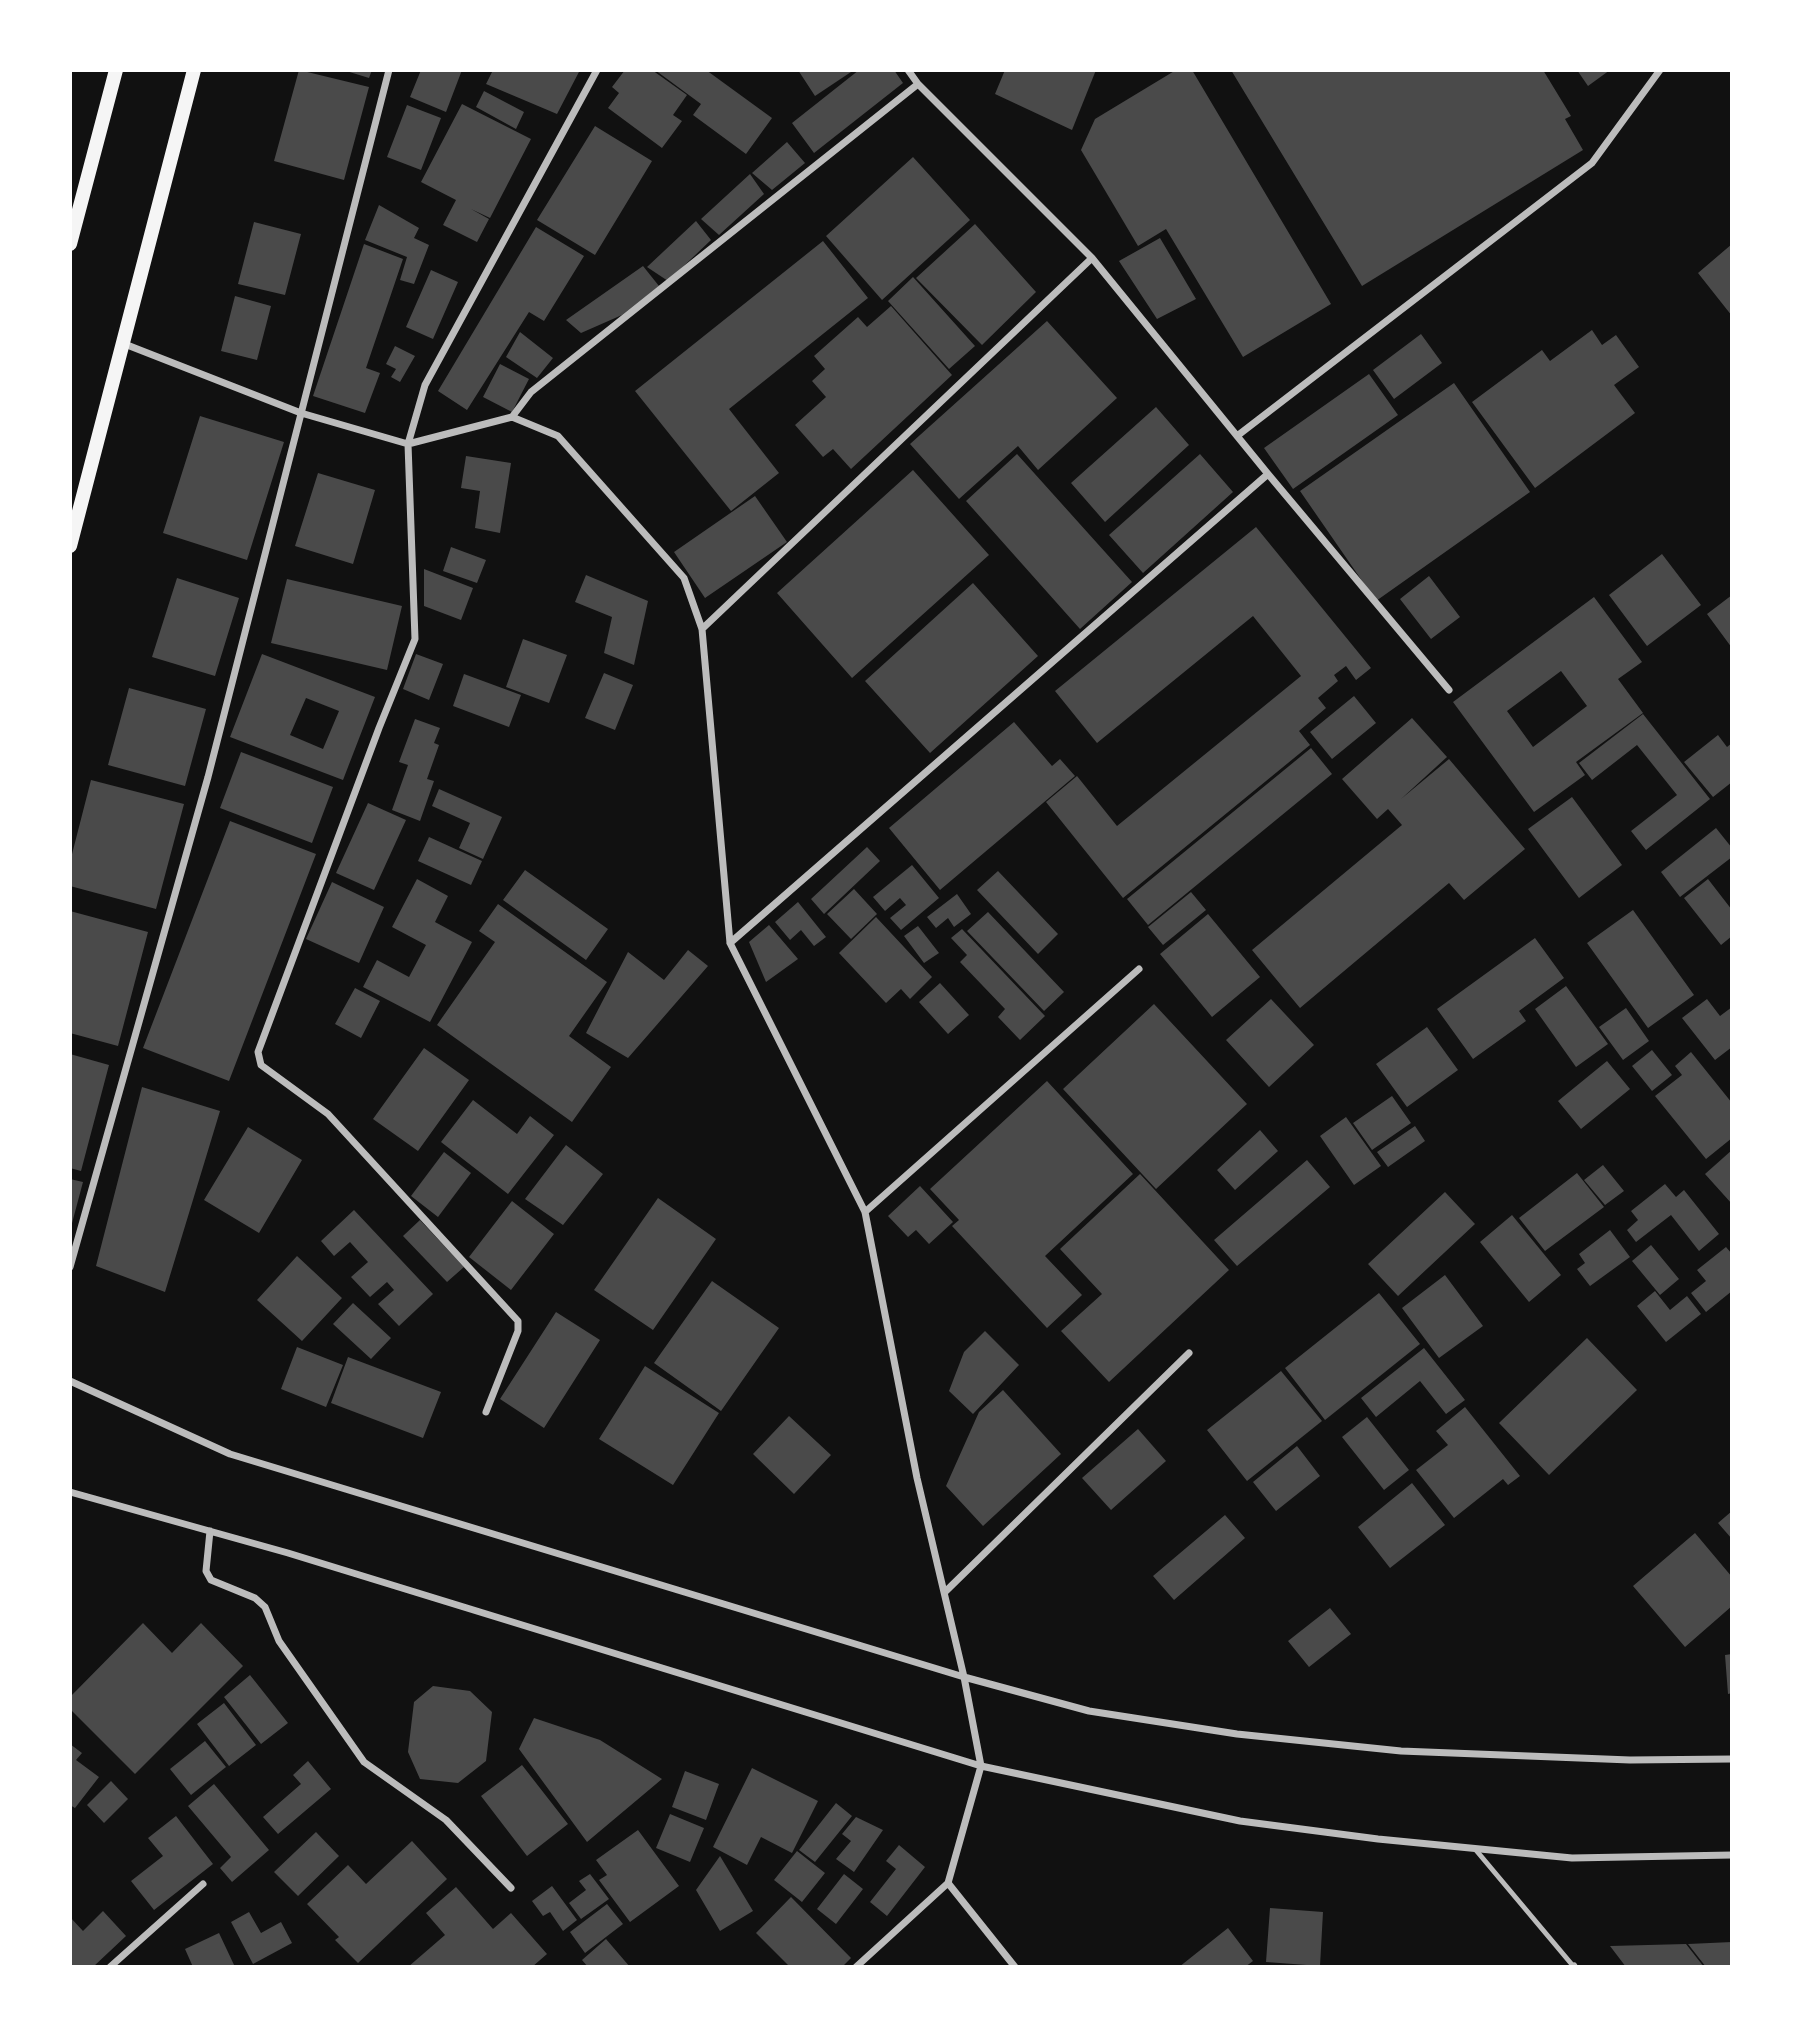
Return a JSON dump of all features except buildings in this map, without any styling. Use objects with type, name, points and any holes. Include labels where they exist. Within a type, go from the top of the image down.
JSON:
[{"type":"main road","points":[[70,244],[75,204],[116,70]]},
{"type":"main road","points":[[70,546],[194,70]]},
{"type":"street","points":[[70,1267],[208,777],[389,70]]},
{"type":"street","points":[[486,1412],[519,1331],[518,1321],[328,1114],[261,1065],[258,1052],[415,639],[408,444],[425,385],[597,70]]},
{"type":"street","points":[[908,70],[918,84],[1092,258],[1449,690]]},
{"type":"street","points":[[1237,436],[1592,163],[1660,70]]},
{"type":"street","points":[[512,417],[531,392],[918,84]]},
{"type":"street","points":[[702,629],[1092,258]]},
{"type":"street","points":[[122,343],[301,413],[408,444],[512,417],[558,436],[684,578],[702,629],[730,943],[865,1212],[917,1478],[946,1591],[981,1766],[948,1883],[856,1967]]},
{"type":"street","points":[[730,943],[1268,474]]},
{"type":"street","points":[[865,1212],[1139,969]]},
{"type":"street","points":[[946,1591],[1189,1353]]},
{"type":"street","points":[[70,1381],[229,1454],[964,1677],[1089,1711],[1237,1734],[1401,1751],[1630,1760],[1732,1759]]},
{"type":"street","points":[[70,1492],[210,1531],[981,1766],[1240,1821],[1378,1839],[1572,1858],[1732,1856]]},
{"type":"street","points":[[210,1531],[205,1571],[211,1580],[255,1598],[265,1607],[279,1641],[364,1762],[446,1820],[511,1888]]},
{"type":"street","points":[[948,1883],[1015,1967]]},
{"type":"street","points":[[110,1967],[121,1963],[204,1884]]},
{"type":"lane","points":[[1475,1849],[1573,1967]]}]
